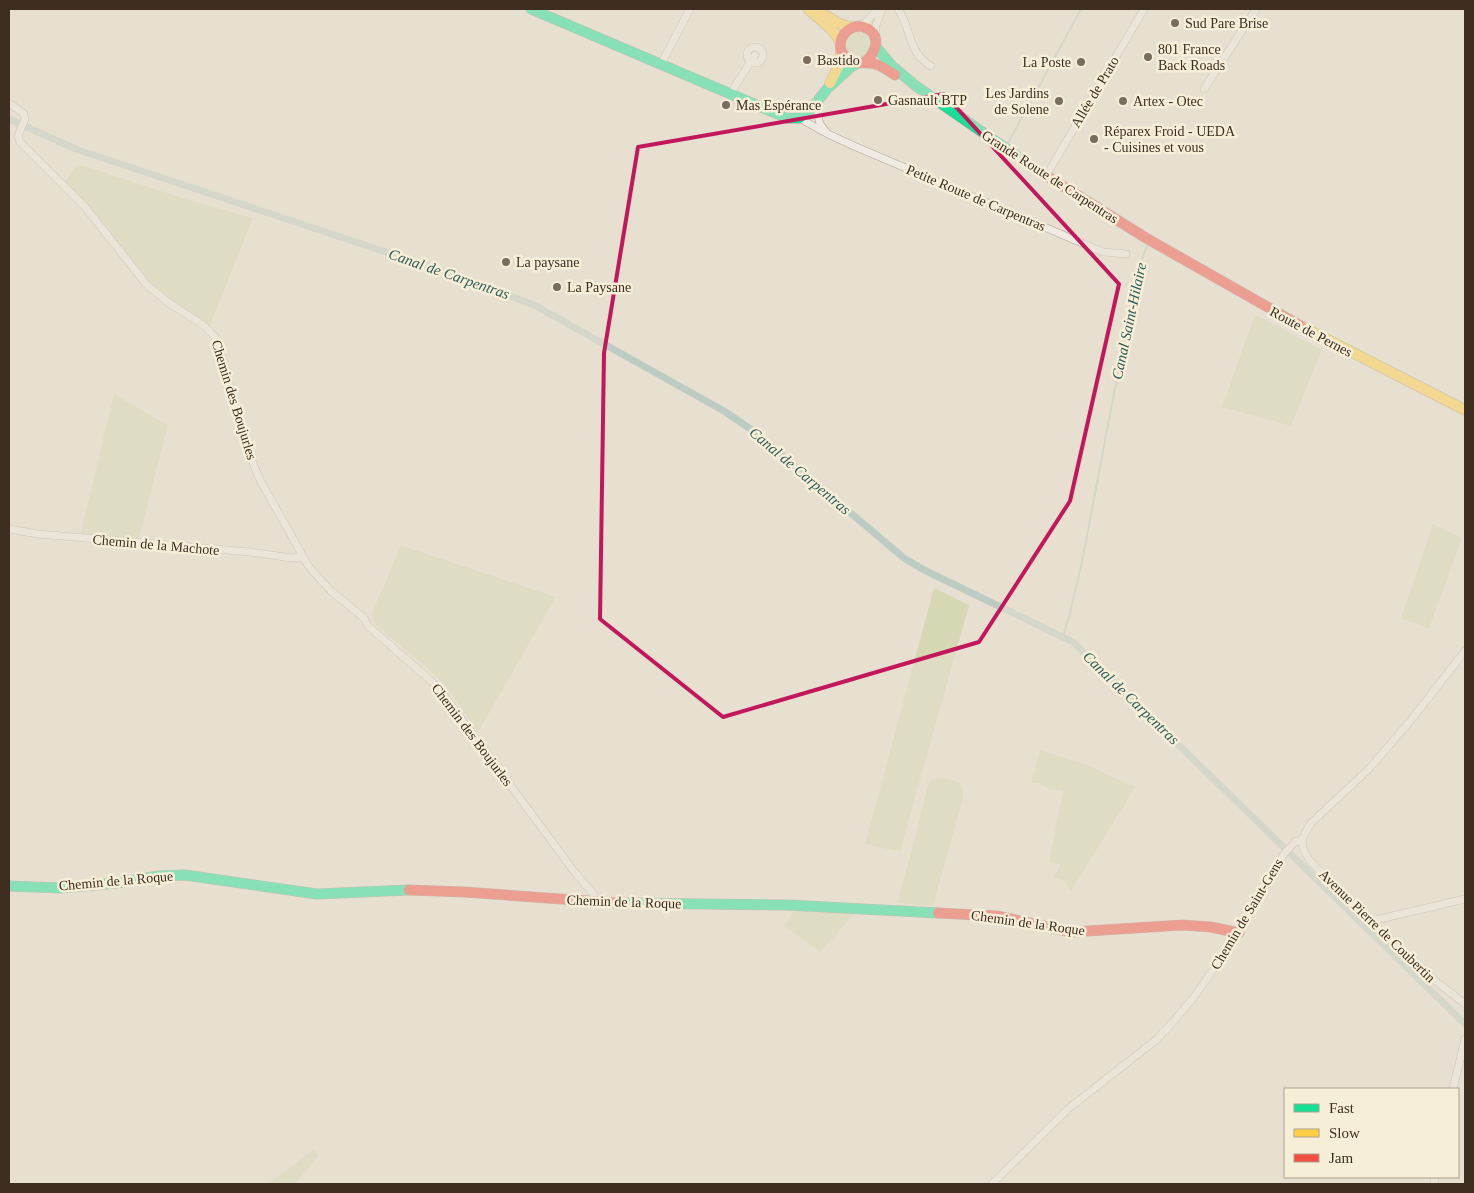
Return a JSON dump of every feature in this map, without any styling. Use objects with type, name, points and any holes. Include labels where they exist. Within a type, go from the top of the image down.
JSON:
[{"type":"street","name":"Petite Route de Carpentras","points":[[531,9],[787,118],[799,118],[828,134],[1104,252],[1126,254]]},
{"type":"street","points":[[661,64],[690,9]]},
{"type":"street","points":[[808,9],[832,30],[840,41]]},
{"type":"street","points":[[817,9],[838,23],[866,27],[875,36]]},
{"type":"street","points":[[799,118],[809,112],[827,89],[839,65],[842,35],[855,26],[864,23],[878,9]]},
{"type":"street","points":[[827,89],[851,67],[874,54],[876,48],[876,25],[882,9]]},
{"type":"street","points":[[898,9],[904,17],[912,48],[920,59],[930,66]]},
{"type":"street","name":"Allée de Prato","points":[[1046,176],[1144,9]]},
{"type":"street","points":[[1204,89],[1256,9]]},
{"type":"street","name":"Grande Route de Carpentras","points":[[876,48],[889,64],[941,104]]},
{"type":"street","name":"Grande Route de Carpentras","points":[[841,53],[851,62],[861,62],[885,69],[941,104],[1046,176],[1161,247]]},
{"type":"street","points":[[730,94],[755,55]]},
{"type":"street","name":"Chemin des Boujurles","points":[[9,104],[24,114],[24,121],[18,136],[20,142],[85,207],[148,285],[169,303],[203,325],[215,336],[224,362],[243,439],[260,480],[303,557],[331,591],[364,618],[368,626],[440,690],[572,870],[601,903]]},
{"type":"street","points":[[816,104],[820,124],[828,134]]},
{"type":"street","name":"Route de Pernes","points":[[1161,247],[1294,323],[1465,410]]},
{"type":"street","name":"Chemin de la Machote","points":[[9,529],[38,534],[250,552],[292,558],[303,557]]},
{"type":"street","name":"Chemin de Saint-Gens","points":[[992,1184],[1068,1109],[1156,1040],[1174,1021],[1194,997],[1239,933],[1290,846],[1302,839],[1311,823],[1354,784],[1380,757],[1465,651]]},
{"type":"street","name":"Avenue Pierre de Coubertin","points":[[1302,839],[1304,849],[1310,861],[1420,969],[1465,1004]]},
{"type":"street","name":"Chemin de la Roque","points":[[9,886],[61,888],[116,883],[159,876],[184,875],[317,894],[391,890],[464,892],[654,906],[788,905],[997,916],[1071,932],[1151,926],[1190,926],[1218,927],[1239,933]]},
{"type":"street","points":[[1371,921],[1465,899]]},
{"type":"street","points":[[1453,1088],[1465,1039]]},
{"type":"highlighted area","points":[[944,94],[1119,284],[1070,501],[979,642],[723,717],[600,619],[604,353],[638,147]]},
{"type":"green space","points":[[858,32],[868,35],[871,45],[868,55],[858,58],[848,55],[845,45],[848,35]]},
{"type":"green space","points":[[78,164],[189,200],[253,218],[210,326],[152,286],[64,182]]},
{"type":"green space","points":[[1255,314],[1322,350],[1291,426],[1222,407]]},
{"type":"green space","points":[[114,394],[168,425],[139,538],[80,535]]},
{"type":"green space","points":[[1433,524],[1462,538],[1429,629],[1401,618]]},
{"type":"green space","points":[[401,545],[556,597],[478,732],[446,687],[426,667],[375,625],[371,615]]},
{"type":"green space","points":[[934,588],[969,605],[900,852],[865,844]]},
{"type":"green space","points":[[1040,750],[1087,765],[1136,786],[1071,891],[1063,880],[1053,878],[1061,865],[1049,862],[1063,790],[1049,790],[1039,783],[1031,783]]},
{"type":"green space","points":[[943,778],[959,782],[963,787],[963,798],[933,906],[897,903],[928,785],[933,779]]},
{"type":"green space","points":[[794,910],[854,914],[820,952],[784,926]]},
{"type":"green space","points":[[313,1150],[319,1155],[295,1184],[268,1184]]},
{"type":"waterway","name":"Canal Saint-Hilaire","points":[[1007,145],[1081,9]]},
{"type":"waterway","name":"Canal de Carpentras","points":[[9,119],[78,150],[470,280],[536,306],[724,411],[752,430],[904,558],[924,570],[1073,642],[1465,1024]]},
{"type":"waterway","name":"Canal Saint-Hilaire","points":[[1063,636],[1082,562],[1137,272],[1148,243]]},
{"type":"traffic: fast","points":[[531,9],[787,118],[799,118],[809,112],[827,89],[858,63]]},
{"type":"traffic: fast","points":[[877,48],[892,66],[916,86],[1037,170]]},
{"type":"traffic: fast","points":[[9,886],[61,888],[116,883],[159,876],[185,875],[317,894],[409,890]]},
{"type":"traffic: fast","points":[[617,903],[788,905],[938,913]]},
{"type":"traffic: slow","points":[[808,9],[832,30],[840,41]]},
{"type":"traffic: slow","points":[[822,13],[838,23],[850,27]]},
{"type":"traffic: slow","points":[[830,83],[839,65],[841,53]]},
{"type":"traffic: slow","points":[[1301,326],[1465,410]]},
{"type":"traffic: jam","points":[[865,62],[872,54],[876,39],[871,31],[866,28],[853,27],[844,34],[841,40],[841,51],[845,57],[855,62],[878,65],[895,75]]},
{"type":"traffic: jam","points":[[1037,170],[1146,238],[1301,326]]},
{"type":"traffic: jam","points":[[409,890],[617,903]]},
{"type":"traffic: jam","points":[[938,913],[997,916],[1072,932],[1182,925],[1211,927],[1239,933]]},
{"type":"place","name":"Sud Pare Brise","points":[[1175,23]]},
{"type":"place","name":"801 France Back Roads","points":[[1148,57]]},
{"type":"place","name":"Bastido","points":[[807,60]]},
{"type":"place","name":"La Poste","points":[[1081,62]]},
{"type":"place","name":"Gasnault BTP","points":[[878,100]]},
{"type":"place","name":"Les Jardins de Solene","points":[[1059,101]]},
{"type":"place","name":"Artex - Otec","points":[[1123,101]]},
{"type":"place","name":"Mas Espérance","points":[[726,105]]},
{"type":"place","name":"Réparex Froid - UEDA - Cuisines et vous","points":[[1094,139]]},
{"type":"place","name":"La paysane","points":[[506,262]]},
{"type":"place","name":"La Paysane","points":[[557,287]]}]
